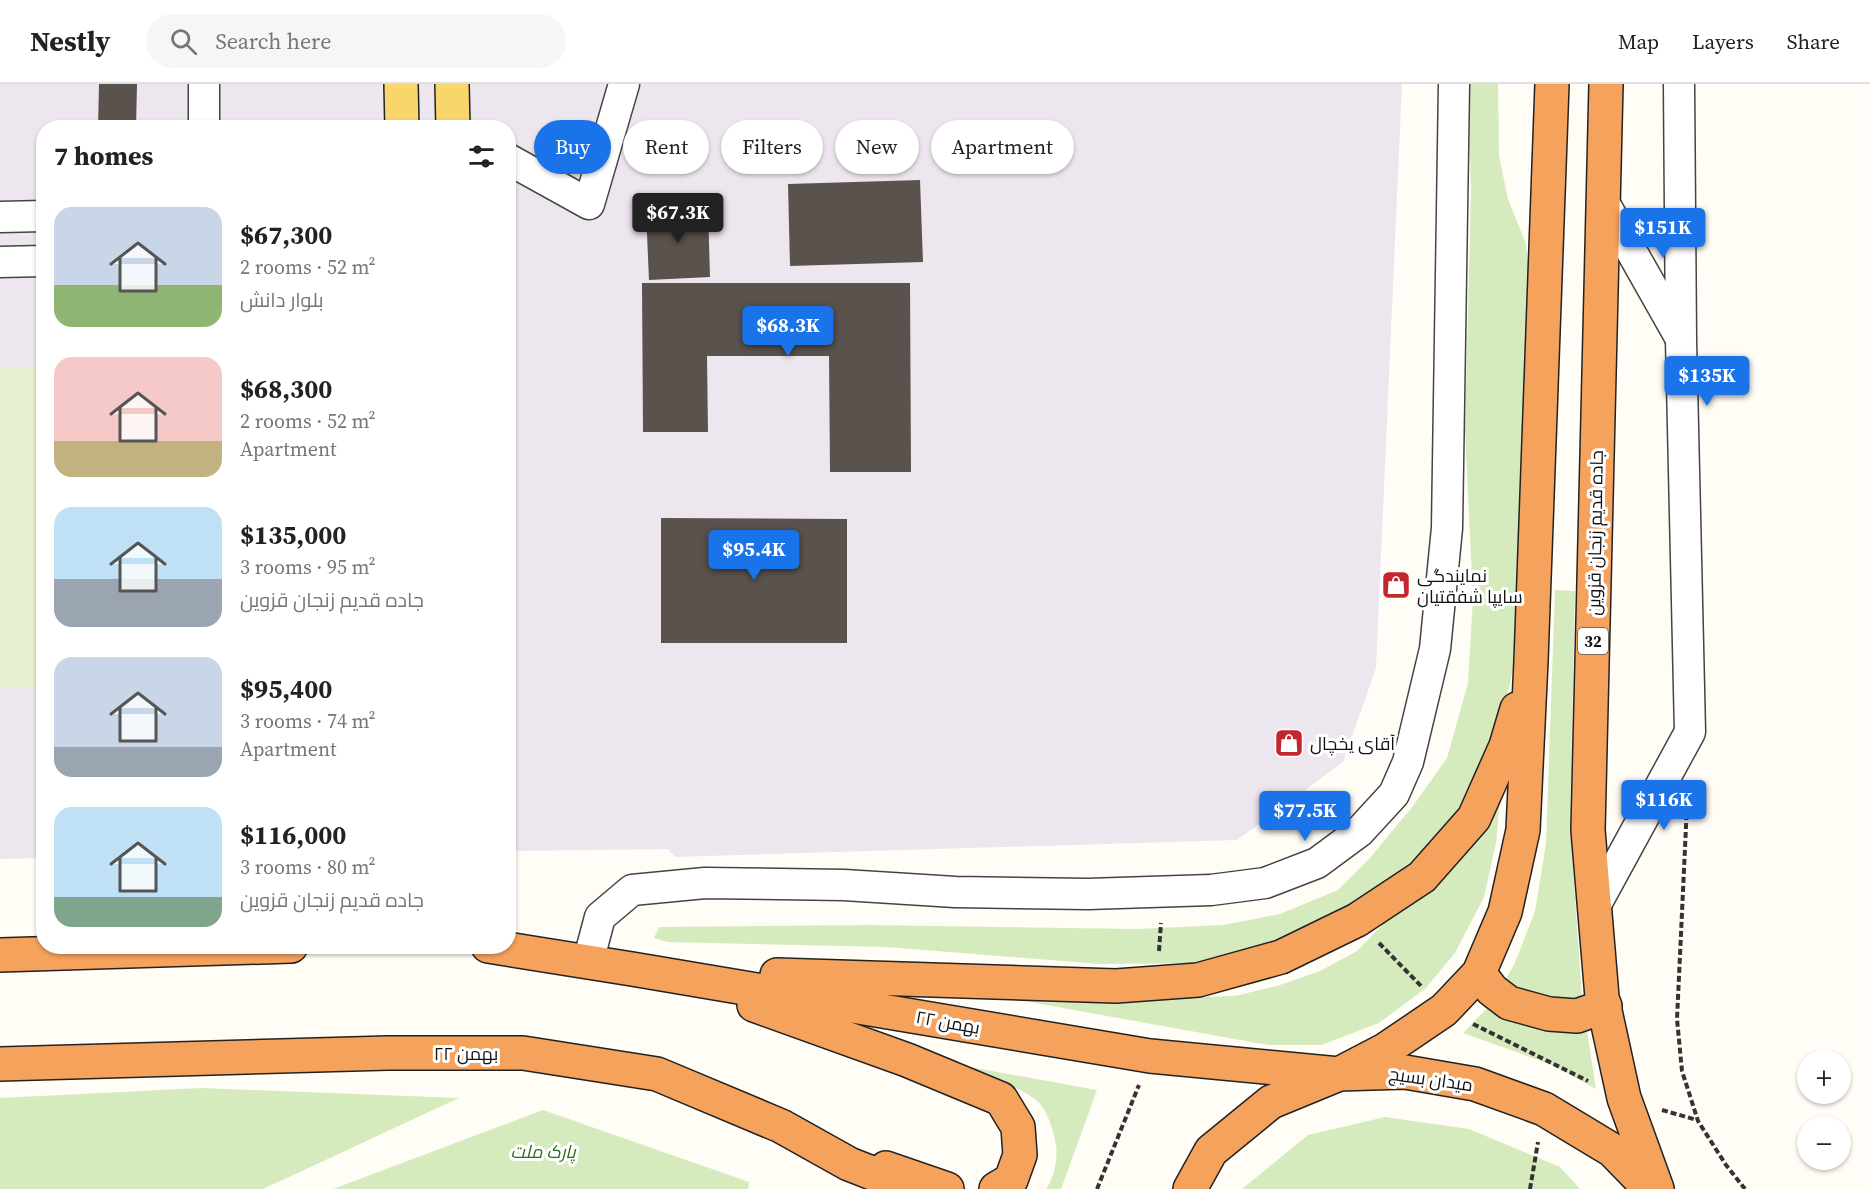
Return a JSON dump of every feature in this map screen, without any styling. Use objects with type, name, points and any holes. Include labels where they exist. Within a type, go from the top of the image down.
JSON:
[{"type":"highway","points":[[1339,1074],[1385,1050],[1444,1010],[1479,973],[1505,912],[1523,830],[1552,84]]},
{"type":"highway","name":"جاده قدیم زنجان قزوین","points":[[1606,84],[1588,830],[1605,1006],[1624,1098],[1657,1189]]},
{"type":"highway","points":[[632,969],[825,978],[1116,986],[1198,980],[1281,957],[1357,920],[1422,876],[1474,818],[1506,746],[1531,661]]},
{"type":"highway","name":"۲۲ بهمن","points":[[516,949],[1150,1056],[1339,1074]]},
{"type":"highway","points":[[0,955],[36,954]]},
{"type":"highway","points":[[1479,973],[1492,990],[1509,1003],[1549,1014],[1577,1016],[1605,1006]]},
{"type":"highway","points":[[672,975],[907,1060],[1001,1099],[1018,1127],[1020,1155],[1011,1180],[996,1189]]},
{"type":"highway","name":"۲۲ بهمن","points":[[0,1064],[388,1053],[523,1053],[657,1074],[781,1126],[849,1164],[899,1187]]},
{"type":"highway","name":"میدان بسیج","points":[[1190,1189],[1211,1151],[1271,1102],[1339,1074],[1405,1072],[1475,1084],[1544,1109],[1612,1150],[1650,1189]]},
{"type":"highway","points":[[781,1126],[947,1189]]},
{"type":"main road","points":[[401,84],[402,120]]},
{"type":"main road","points":[[452,84],[453,120]]},
{"type":"street","points":[[204,84],[204,120]]},
{"type":"street","points":[[516,163],[589,204],[624,84]]},
{"type":"street","points":[[588,962],[600,917],[632,890],[705,883],[844,885],[955,892],[1088,894],[1211,890],[1265,883],[1317,863],[1359,832],[1394,794],[1408,762],[1435,649],[1447,528],[1454,84]]},
{"type":"street","points":[[1595,906],[1690,732],[1681,340],[1679,84]]},
{"type":"street","points":[[1603,201],[1681,340]]},
{"type":"street","points":[[0,217],[36,216]]},
{"type":"street","points":[[0,262],[36,261]]},
{"type":"path","points":[[1687,804],[1677,1019],[1682,1071],[1698,1120],[1726,1165],[1745,1189]]},
{"type":"path","points":[[1530,1189],[1544,1109]]},
{"type":"shaded area","points":[[0,84],[1402,84],[1376,668],[1343,762],[1237,840],[675,857],[668,849],[516,851],[516,120],[36,120],[36,858],[0,859]]},
{"type":"green space","points":[[1468,84],[1498,84],[1499,156],[1508,199],[1526,244],[1532,301],[1521,621],[1510,685],[1484,765],[1457,815],[1423,856],[1372,896],[1273,947],[1207,963],[1101,964],[886,947],[668,942],[654,938],[659,927],[869,925],[1137,929],[1223,925],[1280,914],[1338,890],[1370,858],[1413,806],[1447,758],[1468,683],[1473,599],[1465,431],[1471,191]]},
{"type":"green space","points":[[0,367],[36,368],[36,688],[0,687]]},
{"type":"green space","points":[[1555,590],[1575,591],[1570,824],[1582,998],[1596,1089],[1555,1066],[1463,1033],[1492,1003],[1514,965],[1535,911],[1546,844]]},
{"type":"green space","points":[[1501,787],[1496,843],[1484,897],[1455,953],[1426,988],[1379,1023],[1321,1045],[1268,1045],[1002,997],[1120,999],[1235,996],[1280,985],[1320,971],[1357,951],[1386,921],[1424,891]]},
{"type":"green space","points":[[942,1062],[1097,1090],[1061,1189],[1046,1189],[1053,1174],[1056,1150],[1054,1134],[1040,1104],[1015,1087]]},
{"type":"green space","points":[[201,1088],[459,1098],[263,1189],[0,1189],[0,1098]]},
{"type":"green space","name":"پارک ملت","points":[[543,1110],[749,1182],[748,1189],[333,1189]]},
{"type":"green space","points":[[1385,1117],[1469,1129],[1560,1167],[1580,1189],[1242,1189],[1308,1135]]},
{"type":"building","points":[[99,84],[137,84],[136,120],[98,120]]},
{"type":"building","points":[[920,180],[923,262],[790,266],[788,184]]},
{"type":"building","points":[[708,209],[710,277],[649,280],[646,211]]},
{"type":"building","points":[[642,283],[910,283],[911,472],[830,472],[829,356],[707,356],[708,432],[643,432]]},
{"type":"building","points":[[661,518],[847,519],[847,643],[661,643]]},
{"type":"place","name":"نمایندگی سایپا شفقتیان","points":[[1396,585]]},
{"type":"place","name":"آقای یخچال","points":[[1289,743]]}]
